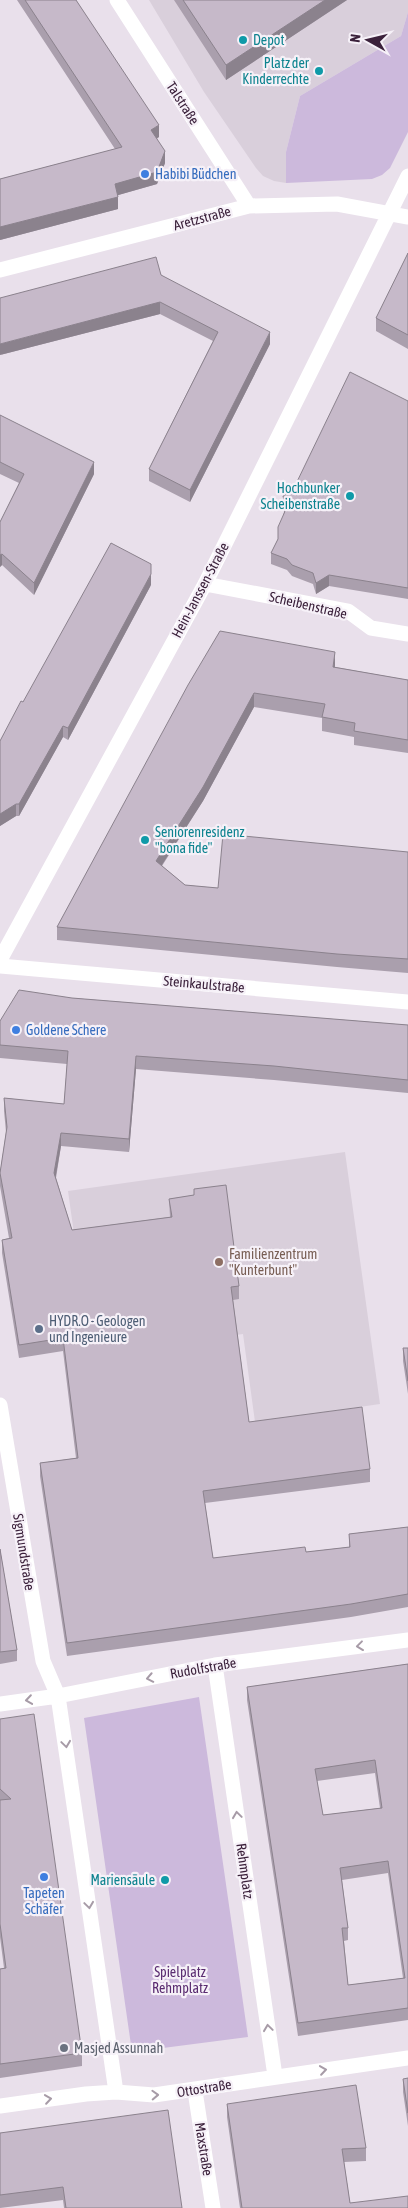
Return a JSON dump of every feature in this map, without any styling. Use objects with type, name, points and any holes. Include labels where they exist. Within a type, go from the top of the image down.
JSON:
[{"type":"street","name":"Talstraße","points":[[117,0],[249,206]]},
{"type":"street","name":"Hein-Janssen-Straße","points":[[0,960],[205,584],[408,176]]},
{"type":"street","name":"Aretzstraße","points":[[0,270],[249,206],[338,204],[408,217]]},
{"type":"street","name":"Scheibenstraße","points":[[205,584],[348,611],[371,628],[408,634]]},
{"type":"street","name":"Steinkaulstraße","points":[[0,966],[408,1002]]},
{"type":"street","name":"Sigmundstraße","points":[[0,1405],[42,1661],[58,1696]]},
{"type":"street","name":"Rudolfstraße","points":[[0,1704],[58,1696],[215,1665],[408,1640]]},
{"type":"street","name":"Rehmplatz","points":[[215,1665],[275,2076]]},
{"type":"street","points":[[58,1696],[116,2092]]},
{"type":"street","name":"Ottostraße","points":[[0,2106],[86,2094],[116,2092],[154,2095],[408,2058]]},
{"type":"street","name":"Maxstraße","points":[[195,2090],[213,2208]]},
{"type":"shaded area","points":[[149,0],[408,0],[408,12],[401,36],[300,96],[286,152],[286,183],[274,181],[263,176],[256,168],[204,92]]},
{"type":"shaded area","name":"Familienzentrum \"Kunterbunt\"","points":[[345,1152],[380,1404],[255,1422],[243,1334],[91,1355],[68,1191]]},
{"type":"green space","points":[[408,12],[408,132],[390,168],[382,175],[372,179],[286,183],[286,152],[300,96],[401,36]]},
{"type":"green space","name":"Spielplatz Rehmplatz","points":[[199,1697],[248,2037],[132,2052],[84,1718]]},
{"type":"building","points":[[25,0],[76,0],[159,125],[151,130],[165,151],[157,172],[115,184],[118,197],[0,227],[0,179],[122,147]]},
{"type":"building","name":"Depot","points":[[183,0],[325,0],[226,65]]},
{"type":"building","points":[[408,253],[408,335],[376,318]]},
{"type":"building","points":[[156,257],[161,275],[270,332],[190,490],[149,469],[218,332],[160,302],[0,344],[0,298]]},
{"type":"building","name":"Hochbunker Scheibenstraße","points":[[350,372],[408,401],[408,588],[329,575],[316,583],[313,573],[292,565],[287,559],[271,553],[278,539],[278,527],[286,509],[283,496],[293,490]]},
{"type":"building","points":[[0,415],[94,462],[34,583],[2,554],[0,555],[0,522],[24,474],[0,462]]},
{"type":"building","points":[[111,543],[151,564],[151,574],[68,728],[63,726],[19,804],[0,814],[0,741]]},
{"type":"building","points":[[220,631],[335,652],[333,667],[408,680],[408,740],[354,731],[355,723],[322,717],[325,704],[254,693],[203,787],[156,861],[185,885],[218,888],[223,834],[408,852],[408,959],[57,927],[188,685]]},
{"type":"building","points":[[19,990],[72,998],[408,1025],[408,1080],[274,1066],[136,1056],[129,1139],[61,1133],[54,1173],[72,1230],[172,1217],[169,1199],[194,1195],[194,1189],[226,1185],[239,1286],[231,1287],[249,1422],[362,1407],[370,1469],[203,1491],[213,1558],[305,1547],[306,1552],[350,1547],[349,1534],[408,1527],[408,1594],[351,1604],[67,1643],[40,1463],[78,1458],[63,1338],[19,1345],[2,1240],[12,1238],[0,1173],[7,1127],[4,1098],[64,1104],[68,1051],[0,1045],[0,1021]]},
{"type":"building","points":[[403,1348],[408,1348],[408,1381]]},
{"type":"building","points":[[0,1549],[17,1650],[0,1652]]},
{"type":"building","points":[[408,1664],[408,2008],[298,2023],[247,1687]],"holes":[[[375,1760],[382,1808],[323,1815],[315,1769]],[[388,1861],[405,1978],[348,1985],[342,1928],[348,1928],[340,1868]]]},
{"type":"building","points":[[34,1714],[82,2053],[0,2064],[0,1969],[6,1968],[0,1924],[0,1800],[11,1799],[0,1789],[0,1719]]},
{"type":"building","points":[[408,2078],[408,2113],[403,2079]]},
{"type":"building","points":[[356,2085],[366,2148],[342,2149],[350,2203],[408,2196],[408,2208],[242,2208],[227,2104]]},
{"type":"building","points":[[168,2110],[182,2208],[66,2208],[63,2187],[0,2195],[0,2133]]},
{"type":"place","name":"Depot","points":[[243,40]]},
{"type":"place","name":"Platz der Kinderrechte","points":[[319,71]]},
{"type":"place","name":"Habibi Büdchen","points":[[145,174]]},
{"type":"place","name":"Hochbunker Scheibenstraße","points":[[350,496]]},
{"type":"place","name":"Seniorenresidenz \"bona fide\"","points":[[145,840]]},
{"type":"place","name":"Goldene Schere","points":[[16,1030]]},
{"type":"place","name":"Familienzentrum \"Kunterbunt\"","points":[[219,1262]]},
{"type":"place","name":"HYDR.O - Geologen und Ingenieure","points":[[39,1329]]},
{"type":"place","name":"Tapeten Schäfer","points":[[44,1877]]},
{"type":"place","name":"Mariensäule","points":[[165,1880]]},
{"type":"place","name":"Masjed Assunnah","points":[[64,2048]]}]
